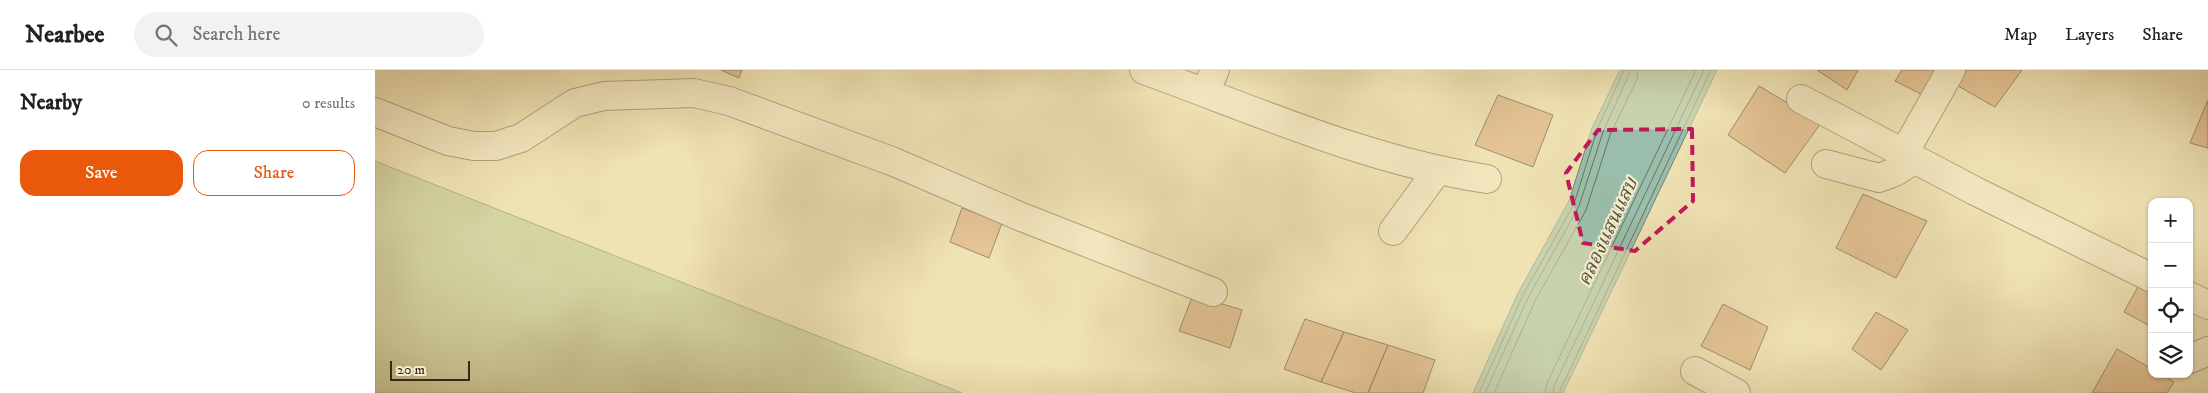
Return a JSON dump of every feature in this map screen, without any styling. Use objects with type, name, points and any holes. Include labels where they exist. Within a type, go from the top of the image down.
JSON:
[{"type":"street","points":[[1144,70],[1210,81],[1374,154],[1437,171],[1487,179]]},
{"type":"street","points":[[1826,164],[1879,178],[1895,172],[1910,156],[1951,70]]},
{"type":"street","points":[[375,112],[448,141],[474,146],[496,146],[521,138],[575,103],[594,98],[623,95],[694,93],[729,101],[894,162],[1019,216],[1213,292]]},
{"type":"street","points":[[1801,99],[1975,191],[2148,276]]},
{"type":"street","points":[[1393,231],[1437,171]]},
{"type":"street","points":[[2193,298],[2208,305]]},
{"type":"street","points":[[2193,358],[2208,351]]},
{"type":"street","points":[[1695,370],[1736,393]]},
{"type":"highlighted area","points":[[1692,129],[1693,201],[1635,251],[1583,243],[1566,173],[1598,130]]},
{"type":"green space","points":[[375,161],[962,393],[375,393]]},
{"type":"water","name":"คลองแสนแสบ","points":[[1620,70],[1717,70],[1563,393],[1473,393],[1518,293],[1569,201],[1592,128]]},
{"type":"building","points":[[721,70],[742,70],[739,78]]},
{"type":"building","points":[[1817,70],[1858,70],[1847,90]]},
{"type":"building","points":[[1902,70],[1938,70],[1925,96],[1895,81]]},
{"type":"building","points":[[1966,70],[2022,70],[1995,107],[1958,86]]},
{"type":"building","points":[[1759,86],[1821,123],[1785,173],[1728,135]]},
{"type":"building","points":[[1498,95],[1553,115],[1533,167],[1475,145]]},
{"type":"building","points":[[2208,100],[2208,148],[2190,143]]},
{"type":"building","points":[[1863,194],[1927,221],[1896,278],[1836,248]]},
{"type":"building","points":[[962,208],[1002,223],[989,258],[950,242]]},
{"type":"building","points":[[2140,283],[2148,287],[2148,325],[2124,312]]},
{"type":"building","points":[[1193,295],[1242,310],[1230,348],[1179,331]]},
{"type":"building","points":[[1723,304],[1768,327],[1750,370],[1701,346]]},
{"type":"building","points":[[1876,312],[1908,330],[1881,370],[1852,349]]},
{"type":"building","points":[[1305,319],[1344,332],[1321,382],[1284,369]]},
{"type":"building","points":[[1344,332],[1388,345],[1368,393],[1356,393],[1321,382]]},
{"type":"building","points":[[1388,345],[1435,360],[1423,393],[1368,393]]},
{"type":"building","points":[[2117,349],[2148,367],[2148,378],[2168,378],[2174,382],[2167,393],[2092,393]]}]
